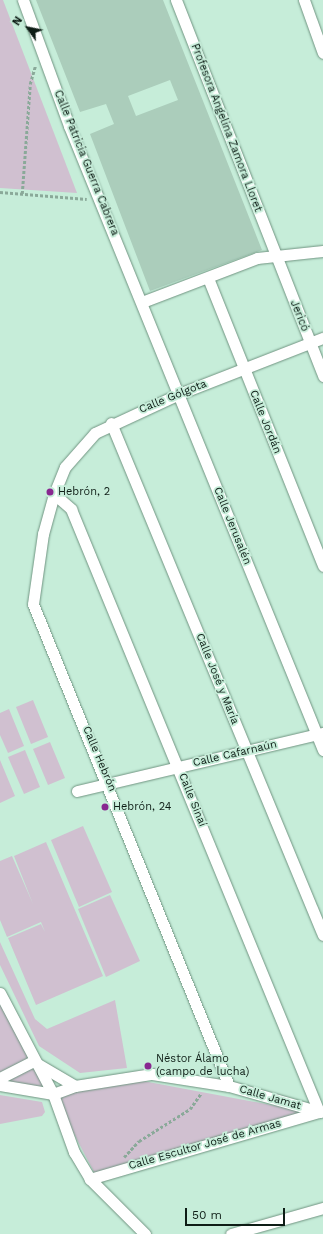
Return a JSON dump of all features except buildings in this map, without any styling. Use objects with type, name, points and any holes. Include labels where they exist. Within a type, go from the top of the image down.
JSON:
[{"type":"street","name":"Calle Patricia Guerra Cabrera","points":[[23,0],[142,302]]},
{"type":"street","name":"Profesora Angelina Zamora Lloret","points":[[176,0],[275,255]]},
{"type":"street","points":[[304,0],[323,53]]},
{"type":"street","points":[[142,302],[257,258],[323,251]]},
{"type":"street","name":"Jericó","points":[[275,255],[323,376]]},
{"type":"street","name":"Calle Jordán","points":[[208,278],[323,566]]},
{"type":"street","name":"Calle Jerusalén","points":[[142,302],[320,734],[323,750]]},
{"type":"street","name":"Calle Gólgota","points":[[54,494],[65,467],[81,446],[111,422],[244,368],[323,338]]},
{"type":"street","name":"Calle José y María","points":[[111,422],[323,935]]},
{"type":"street","name":"Calle Sinaí","points":[[54,494],[71,509],[321,1112]]},
{"type":"street","name":"Calle Hebrón","points":[[54,494],[43,534],[33,604],[109,782],[229,1086]]},
{"type":"street","name":"Calle Cafarnaún","points":[[77,791],[109,782],[320,734]]},
{"type":"street","points":[[0,993],[34,1061],[53,1094],[74,1152],[90,1179],[145,1234]]},
{"type":"street","points":[[0,1078],[34,1061]]},
{"type":"street","points":[[34,1061],[75,1086]]},
{"type":"street","name":"Calle Jamat","points":[[53,1094],[75,1086],[152,1074],[229,1086],[321,1112]]},
{"type":"street","points":[[0,1086],[53,1094]]},
{"type":"street","name":"Calle Escultor José de Armas","points":[[90,1179],[321,1112]]},
{"type":"street","points":[[231,1234],[323,1208]]},
{"type":"path","points":[[22,194],[32,67],[47,61]]},
{"type":"path","points":[[0,192],[102,200]]},
{"type":"path","points":[[117,1171],[118,1163],[139,1141],[190,1109],[205,1082]]},
{"type":"shaded area","points":[[0,0],[3,0],[77,193],[0,188]]},
{"type":"shaded area","points":[[33,700],[48,737],[31,744],[16,707]]},
{"type":"shaded area","points":[[9,709],[24,746],[8,753],[0,735],[0,713]]},
{"type":"shaded area","points":[[50,742],[65,778],[48,785],[33,749]]},
{"type":"shaded area","points":[[25,750],[40,787],[24,794],[8,757]]},
{"type":"shaded area","points":[[0,760],[15,796],[0,803]]},
{"type":"shaded area","points":[[83,826],[112,892],[79,907],[51,840]]},
{"type":"shaded area","points":[[46,842],[103,976],[36,1005],[8,938],[41,924],[45,932],[41,922],[7,937],[0,920],[0,861],[12,856],[33,904],[14,856]]},
{"type":"shaded area","points":[[110,895],[140,961],[106,977],[78,909]]},
{"type":"shaded area","points":[[0,942],[35,1019],[47,1029],[115,1000],[127,1068],[80,1073],[39,1046],[0,965]]},
{"type":"shaded area","points":[[0,989],[53,1094],[0,1085]]},
{"type":"shaded area","points":[[143,1081],[308,1112],[95,1174],[53,1094]]},
{"type":"shaded area","points":[[0,1095],[42,1102],[45,1112],[42,1116],[0,1124]]},
{"type":"place","name":"Hebrón, 2","points":[[50,492]]},
{"type":"place","name":"Hebrón, 24","points":[[105,807]]},
{"type":"place","name":"Néstor Álamo (campo de lucha)","points":[[148,1066]]}]
